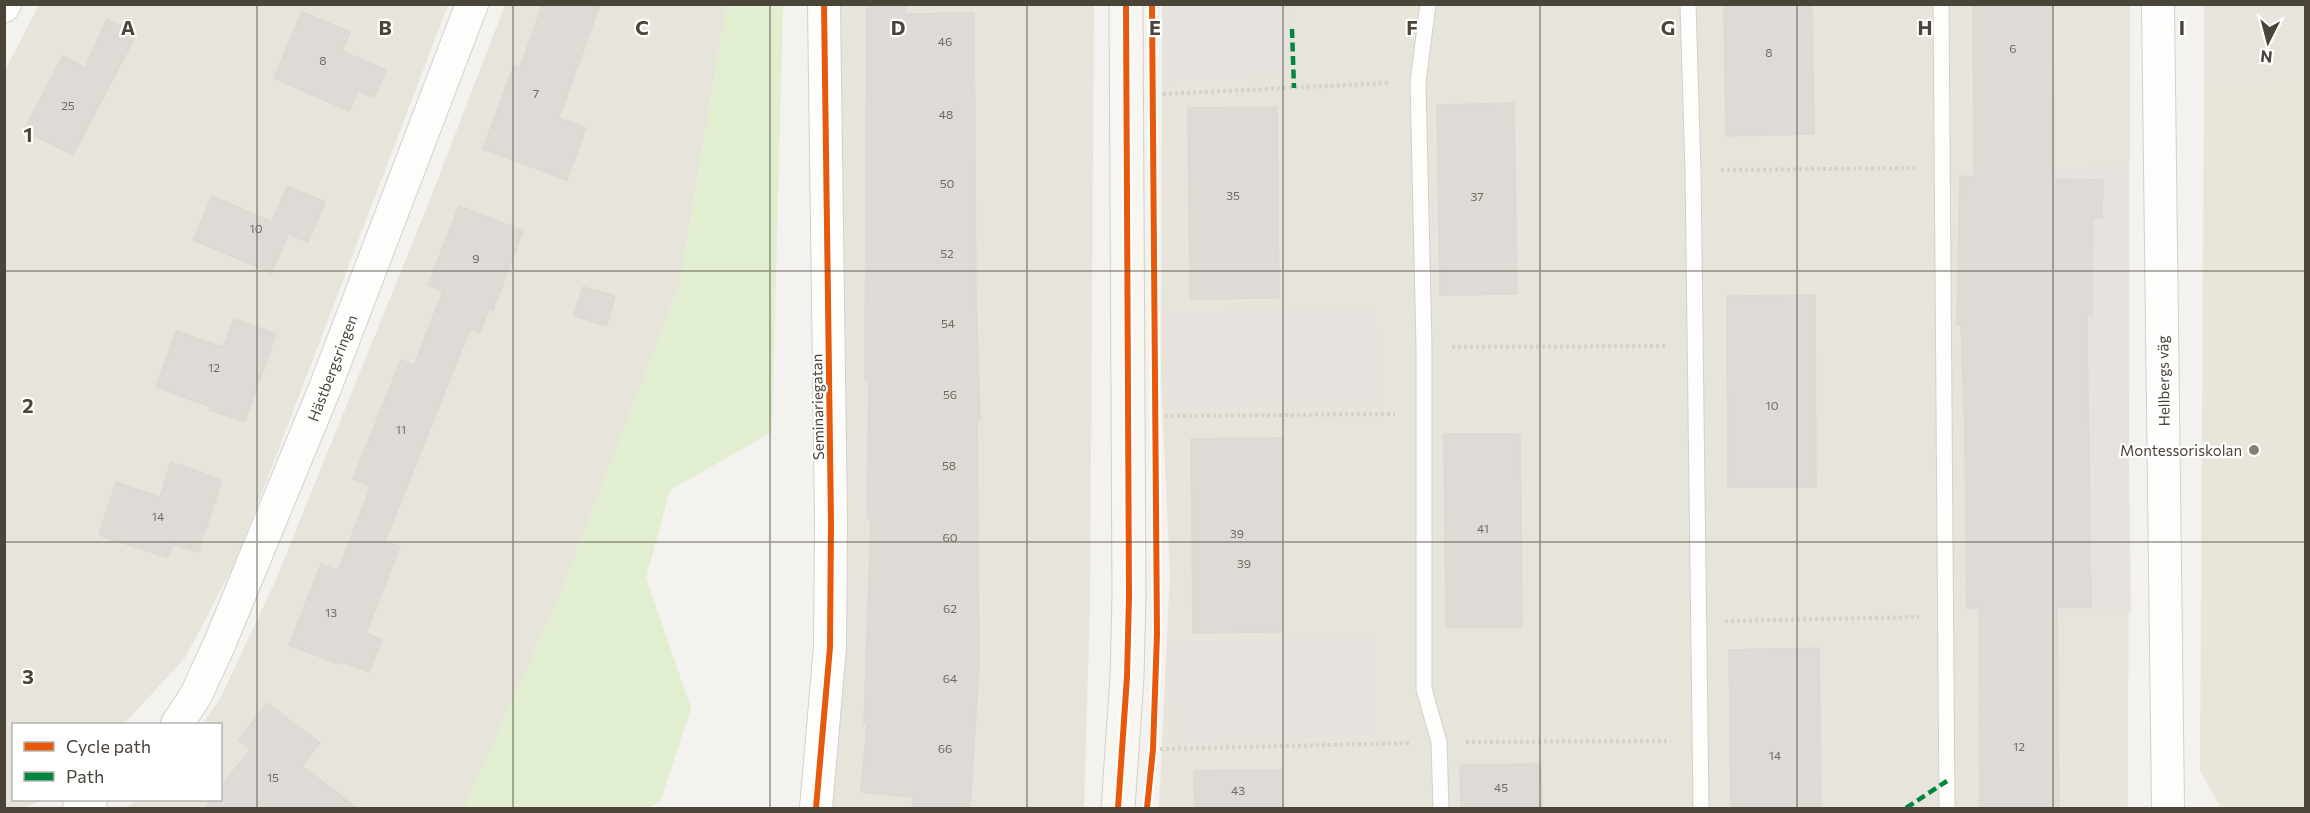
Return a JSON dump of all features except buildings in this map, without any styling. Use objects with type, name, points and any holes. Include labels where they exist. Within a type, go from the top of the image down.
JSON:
[{"type":"street","name":"Hästbergsringen","points":[[178,723],[196,695],[228,624],[325,388],[472,4]]},
{"type":"street","name":"Seminariegatan","points":[[816,808],[830,647],[831,523],[824,4]]},
{"type":"street","points":[[1118,808],[1127,677],[1129,597],[1126,4]]},
{"type":"street","name":"Hellbergs väg","points":[[2158,4],[2172,804]]},
{"type":"lane","points":[[1428,4],[1418,82],[1424,347],[1424,689],[1439,742],[1440,808]]},
{"type":"lane","points":[[1688,4],[1693,171],[1701,808]]},
{"type":"lane","points":[[1941,4],[1947,808]]},
{"type":"path","points":[[1153,95],[1418,82]]},
{"type":"path","points":[[1693,171],[1942,168]]},
{"type":"path","points":[[1424,347],[1694,346]]},
{"type":"path","points":[[1155,416],[1424,415]]},
{"type":"path","points":[[1698,621],[1947,617]]},
{"type":"shaded area","points":[[39,5],[448,5],[236,561],[185,658],[125,723],[12,723],[12,801],[40,801],[24,808],[5,808],[4,72]]},
{"type":"shaded area","points":[[505,5],[727,5],[680,284],[560,595],[465,807],[125,808],[136,801],[222,801],[222,723],[203,723],[220,699],[274,584],[427,207]]},
{"type":"shaded area","points":[[840,5],[1094,5],[1090,604],[1084,808],[827,808],[842,348]]},
{"type":"shaded area","points":[[1162,5],[2130,5],[2128,808],[1159,808],[1170,573],[1161,380]]},
{"type":"shaded area","points":[[1162,5],[1291,5],[1292,76],[1164,81]]},
{"type":"shaded area","points":[[2204,5],[2305,5],[2305,80],[2204,81]]},
{"type":"shaded area","name":"Montessoriskolan","points":[[2305,80],[2305,808],[2221,808],[2200,771],[2204,81]]},
{"type":"shaded area","points":[[2125,167],[2131,612],[1964,614],[1958,169]]},
{"type":"shaded area","points":[[1376,307],[1379,402],[1172,408],[1169,313]]},
{"type":"shaded area","points":[[1371,634],[1375,735],[1174,743],[1170,642]]},
{"type":"green space","points":[[727,5],[783,5],[772,432],[670,490],[646,578],[691,708],[661,800],[649,808],[464,808],[560,595],[680,284]]},
{"type":"marked path","points":[[1292,29],[1294,88]]},
{"type":"marked path","points":[[1906,808],[1947,781]]},
{"type":"cycle path","points":[[816,808],[830,647],[831,523],[824,4]]},
{"type":"cycle path","points":[[1118,808],[1127,677],[1129,597],[1126,4]]},
{"type":"cycle path","points":[[1147,808],[1153,749],[1157,634],[1152,4]]},
{"type":"place","name":"Montessoriskolan","points":[[2254,450]]}]
